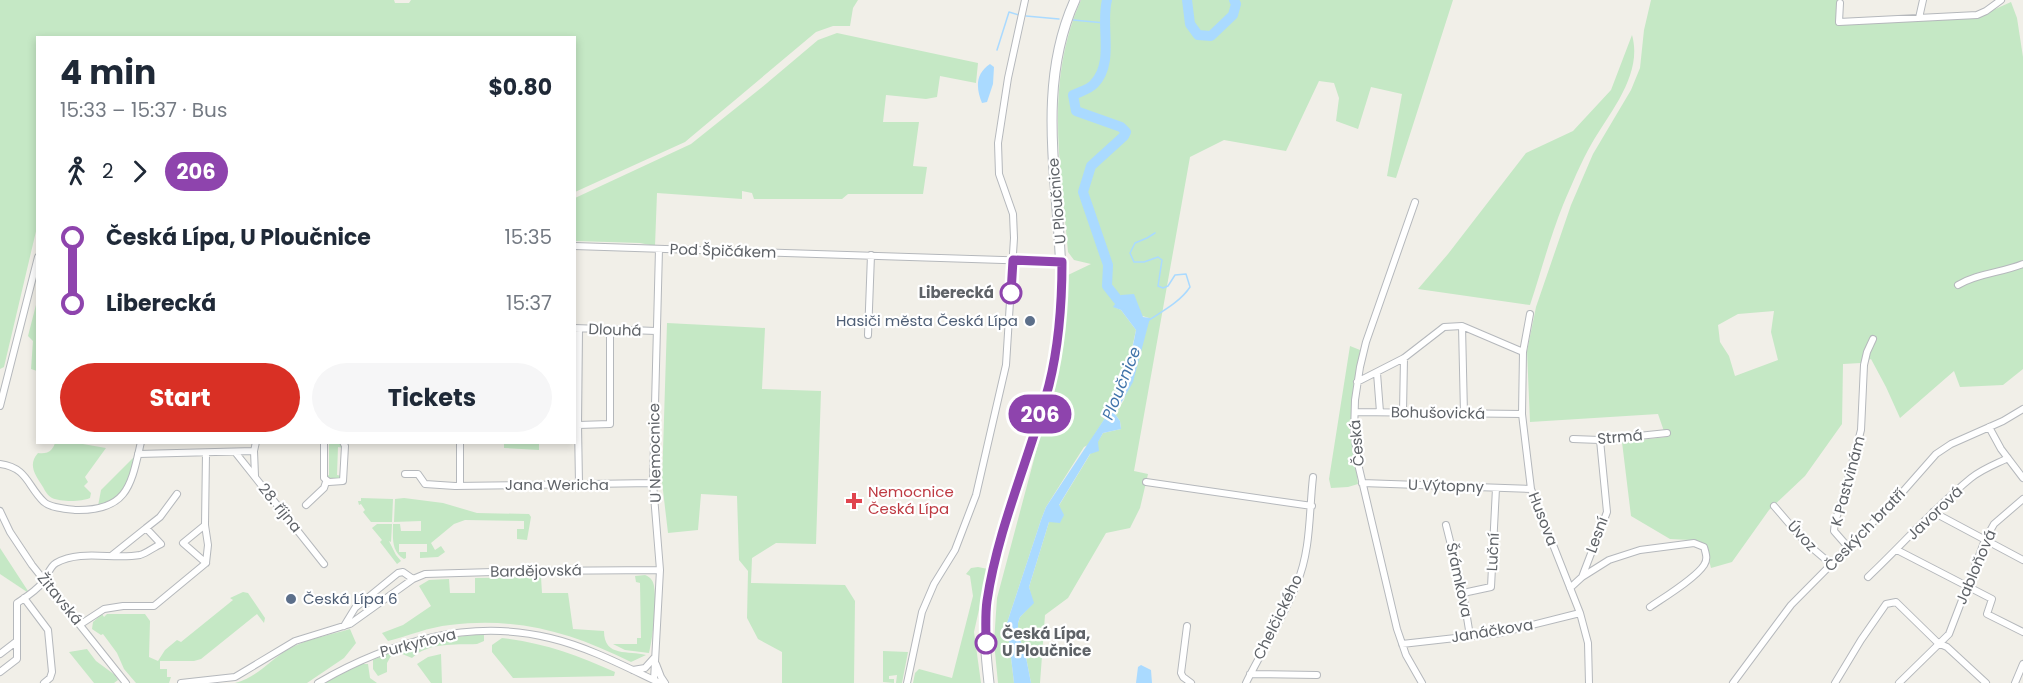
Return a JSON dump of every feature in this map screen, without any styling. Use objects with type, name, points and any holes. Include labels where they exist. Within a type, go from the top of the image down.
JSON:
[{"type":"main road","name":"U Ploučnice","points":[[989,683],[986,646],[987,603],[999,550],[1054,362],[1062,293],[1062,262],[1051,99],[1059,45],[1075,0]]},
{"type":"street","points":[[907,683],[922,612],[934,584],[955,550],[976,495],[1006,365],[1013,260],[1013,214],[999,174],[998,143],[1008,78],[1025,0]]},
{"type":"street","points":[[1919,18],[1923,0]]},
{"type":"street","points":[[1840,3],[1839,22],[1977,15],[2001,0]]},
{"type":"street","name":"Česká","points":[[1414,202],[1366,342],[1357,382],[1355,412],[1356,449],[1362,483],[1397,629],[1406,655],[1422,683]]},
{"type":"street","name":"Pod Špičákem","points":[[576,246],[1062,262]]},
{"type":"street","name":"U Nemocnice","points":[[657,682],[655,657],[660,570],[653,483],[659,249]]},
{"type":"street","points":[[868,335],[871,255]]},
{"type":"street","points":[[1958,285],[1981,275],[2023,264]]},
{"type":"street","points":[[0,406],[36,265]]},
{"type":"street","name":"Husova","points":[[1530,314],[1523,352],[1522,414],[1531,489],[1580,613],[1588,643],[1590,683]]},
{"type":"street","points":[[1357,382],[1404,358],[1444,327],[1462,326],[1523,352]]},
{"type":"street","points":[[1462,326],[1464,414]]},
{"type":"street","points":[[577,329],[579,484]]},
{"type":"street","name":"Dlouhá","points":[[577,329],[656,331]]},
{"type":"street","points":[[578,425],[610,424],[610,330]]},
{"type":"street","name":"K Pastvinám","points":[[1848,547],[1834,531],[1835,522],[1862,430],[1864,365],[1873,339]]},
{"type":"street","points":[[1403,412],[1404,358]]},
{"type":"street","points":[[1377,373],[1380,412]]},
{"type":"street","name":"Českých bratří","points":[[1733,683],[1791,605],[1899,496],[1936,454],[1951,444],[2023,409]]},
{"type":"street","name":"Bohušovická","points":[[1355,412],[1522,414]]},
{"type":"street","points":[[1989,427],[2023,478]]},
{"type":"street","name":"Strmá","points":[[1573,439],[1600,440],[1667,433]]},
{"type":"street","name":"Lesní","points":[[1570,588],[1581,577],[1607,512],[1600,440]]},
{"type":"street","points":[[0,464],[24,474],[45,503],[61,508],[96,509],[106,507],[116,501],[126,490],[132,480],[140,444]]},
{"type":"street","points":[[255,476],[256,444]]},
{"type":"street","points":[[306,505],[324,488],[326,482],[324,444]]},
{"type":"street","points":[[326,482],[343,481],[344,444]]},
{"type":"street","points":[[460,444],[460,486]]},
{"type":"street","points":[[138,454],[254,451]]},
{"type":"street","name":"28. října","points":[[235,452],[324,564]]},
{"type":"street","points":[[81,624],[104,609],[123,606],[154,606],[206,563],[208,545],[205,525],[206,453]]},
{"type":"street","name":"Javorová","points":[[1868,577],[1973,476],[2008,458]]},
{"type":"street","name":"Jana Wericha","points":[[405,474],[418,474],[425,484],[460,486],[653,483]]},
{"type":"street","name":"Chelčického","points":[[1246,683],[1298,583],[1312,506],[1313,477]]},
{"type":"street","points":[[1146,482],[1312,506]]},
{"type":"street","name":"U Výtopny","points":[[1362,483],[1531,489]]},
{"type":"street","name":"Luční","points":[[1463,593],[1491,587],[1496,488]]},
{"type":"street","points":[[111,556],[160,517],[177,494]]},
{"type":"street","name":"Jabloňová","points":[[1899,683],[1948,634],[1985,540],[1994,524],[2023,499]]},
{"type":"street","name":"Úvoz","points":[[1774,506],[1805,542],[1831,564]]},
{"type":"street","name":"Žitavská","points":[[0,512],[10,532],[45,580],[126,683]]},
{"type":"street","points":[[1934,512],[2023,560]]},
{"type":"street","points":[[205,525],[183,543],[206,563]]},
{"type":"street","name":"Šrámkova","points":[[1446,525],[1463,593],[1470,636]]},
{"type":"street","points":[[0,672],[17,659],[17,603],[45,580],[52,566],[73,557],[142,554],[161,544],[146,528]]},
{"type":"street","points":[[1581,577],[1610,560],[1640,550],[1694,543],[1704,547],[1707,558],[1704,566],[1650,608]]},
{"type":"street","points":[[1897,550],[1992,599],[1987,614],[2023,632]]},
{"type":"street","name":"Bardějovská","points":[[181,683],[235,677],[294,641],[344,626],[358,619],[413,579],[425,574],[660,570]]},
{"type":"street","name":"Bardějovská","points":[[344,626],[355,608],[398,573],[403,572],[413,579]]},
{"type":"street","name":"Žitavská","points":[[24,598],[48,630],[52,672],[50,678],[44,683]]},
{"type":"street","points":[[1835,683],[1886,604],[1896,602],[1938,643],[1947,647],[1986,683]]},
{"type":"street","name":"Janáčkova","points":[[1402,644],[1500,633],[1580,613]]},
{"type":"street","points":[[1187,626],[1181,673],[1191,683]]},
{"type":"street","name":"Purkyňova","points":[[318,683],[374,654],[403,644],[441,635],[488,630],[528,633],[550,638],[585,649],[657,682]]},
{"type":"street","points":[[0,654],[17,641]]},
{"type":"street","points":[[633,670],[645,668],[655,657]]},
{"type":"street","name":"U Nemocnice","points":[[655,657],[665,683]]},
{"type":"street","points":[[2015,683],[2023,664]]},
{"type":"street","points":[[1250,674],[1317,675]]},
{"type":"green space","points":[[0,0],[394,0],[395,3],[409,3],[411,0],[858,0],[853,8],[850,26],[833,26],[816,32],[685,142],[576,192],[576,36],[36,36],[36,231],[4,367],[0,369]]},
{"type":"green space","points":[[1081,0],[1453,0],[1396,178],[1387,176],[1402,94],[1371,87],[1358,129],[1336,121],[1339,98],[1334,83],[1319,81],[1286,151],[1224,140],[1190,157],[1134,471],[1148,474],[1140,508],[1130,528],[1106,533],[1068,598],[1045,615],[1040,683],[1031,683],[1025,652],[1018,635],[1018,623],[1020,617],[1033,603],[1029,587],[1049,522],[1103,433],[1121,429],[1120,421],[1115,414],[1124,400],[1149,318],[1114,307],[1121,310],[1136,330],[1125,371],[1108,409],[1109,412],[1046,507],[1007,623],[1014,683],[998,683],[994,642],[997,598],[1061,358],[1068,275],[1091,264],[1074,260],[1068,252],[1059,156],[1058,124],[1062,62]]},
{"type":"green space","points":[[1651,0],[1840,0],[1837,18],[1841,24],[1975,18],[2011,2],[2017,18],[2023,57],[2023,369],[2003,385],[1960,387],[1954,371],[1900,418],[1871,359],[1861,363],[1843,364],[1842,424],[1805,476],[1769,510],[1732,562],[1711,568],[1705,545],[1690,540],[1670,539],[1631,516],[1622,442],[1666,437],[1658,414],[1530,422],[1527,351],[1536,307],[1571,205],[1593,154],[1631,90],[1640,68],[1644,30]],"holes":[[[1774,311],[1771,332],[1778,360],[1735,376],[1729,356],[1720,342],[1718,325],[1738,314]]]},
{"type":"green space","points":[[837,33],[978,63],[976,83],[940,76],[937,97],[926,99],[886,95],[883,122],[919,122],[913,166],[927,167],[923,194],[848,194],[842,199],[754,199],[752,193],[742,191],[742,199],[657,193],[655,246],[640,243],[576,241],[576,198],[691,144],[818,40]]},
{"type":"green space","points":[[1632,35],[1634,50],[1629,78],[1573,181],[1554,229],[1530,305],[1418,289],[1526,153],[1573,131],[1611,90]]},
{"type":"green space","points":[[36,305],[36,371],[31,369],[33,341],[28,336]]},
{"type":"green space","points":[[667,323],[765,328],[762,389],[821,391],[816,544],[776,543],[752,558],[751,583],[845,585],[855,601],[854,683],[782,683],[782,652],[758,639],[747,618],[748,571],[739,560],[737,496],[701,494],[698,530],[668,533],[662,482]]},
{"type":"green space","points":[[1350,346],[1360,350],[1351,426],[1358,484],[1331,488],[1329,479]]},
{"type":"green space","points":[[54,444],[83,444],[106,448],[85,477],[88,482],[84,486],[91,493],[90,498],[76,501],[60,500],[49,496],[35,475],[33,462],[38,453],[49,452]]},
{"type":"green space","points":[[329,444],[341,444],[343,448],[338,447],[337,475],[342,476],[340,479],[330,480],[325,475],[329,475]]},
{"type":"green space","points":[[504,444],[539,444],[539,450],[504,448]]},
{"type":"green space","points":[[133,458],[131,474],[124,488],[112,499],[98,506],[101,490]]},
{"type":"green space","points":[[361,498],[393,499],[392,522],[371,522],[363,512],[365,510],[361,504],[359,505],[358,501],[361,501]]},
{"type":"green space","points":[[395,499],[443,503],[477,513],[529,514],[531,517],[527,540],[517,539],[517,529],[524,529],[524,521],[465,520],[454,524],[431,543],[435,550],[441,546],[445,552],[438,557],[420,558],[420,552],[427,552],[427,544],[399,544],[399,552],[406,552],[404,559],[395,548],[393,524],[400,524],[401,531],[421,531],[421,521],[394,522]]},
{"type":"green space","points":[[377,524],[392,524],[391,542],[389,541],[401,561],[397,564],[372,528]]},
{"type":"green space","points":[[0,548],[28,591],[27,592],[0,574]]},
{"type":"green space","points":[[971,568],[988,569],[974,632],[981,683],[913,683],[915,673],[919,669],[952,678],[973,596],[970,576],[966,574]]},
{"type":"green space","points":[[645,575],[652,580],[655,593],[649,653],[625,650],[613,644],[637,644],[637,638],[641,638],[640,583],[636,582],[635,576]]},
{"type":"green space","points":[[541,577],[542,593],[568,593],[573,629],[604,631],[605,640],[613,649],[646,655],[631,662],[587,642],[565,635],[521,625],[498,623],[442,626],[388,641],[382,633],[403,625],[431,606],[419,586],[429,580],[449,579],[450,593],[475,593],[475,578]]},
{"type":"green space","points":[[243,592],[248,593],[265,618],[264,623],[257,614],[201,659],[160,661],[160,669],[167,669],[167,677],[171,677],[169,683],[136,683],[124,669],[117,653],[103,634],[92,629],[93,622],[102,614],[104,617],[107,614],[145,614],[150,621],[149,657],[158,661],[165,650],[177,640],[181,642],[233,600],[230,598]]},
{"type":"green space","points":[[350,629],[356,643],[344,658],[307,683],[235,683],[256,673],[294,646]]},
{"type":"green space","points":[[484,634],[484,641],[477,644],[434,647],[412,658],[395,651],[445,638]]},
{"type":"green space","points":[[502,638],[546,646],[574,655],[615,672],[614,676],[513,678],[492,652],[492,645]]},
{"type":"green space","points":[[87,649],[96,661],[115,675],[118,680],[114,683],[94,683],[69,652]]},
{"type":"green space","points":[[883,651],[908,652],[902,683],[896,683],[897,675],[889,676],[889,679],[894,679],[894,683],[883,682]]},
{"type":"green space","points":[[391,652],[387,672],[378,676],[373,669],[373,660]]},
{"type":"green space","points":[[441,654],[442,683],[431,683],[417,664],[428,657]]},
{"type":"green space","points":[[368,664],[370,678],[377,683],[325,683],[350,667]]},
{"type":"water","points":[[990,64],[994,67],[993,84],[987,102],[982,103],[979,77]]},
{"type":"water","points":[[1134,294],[1143,317],[1150,318],[1133,382],[1115,414],[1120,421],[1121,429],[1103,433],[1098,442],[1099,451],[1090,454],[1059,505],[1064,515],[1060,523],[1049,522],[1029,587],[1034,603],[1020,617],[1018,623],[1018,635],[1025,652],[1031,683],[1014,683],[1007,623],[1046,507],[1109,412],[1108,409],[1122,381],[1136,330],[1121,310],[1113,307],[1121,295]]},
{"type":"water","points":[[1141,665],[1151,670],[1152,683],[1136,683],[1138,667]]},
{"type":"waterway","name":"Ploučnice","points":[[1107,0],[1104,65],[1092,86],[1073,95],[1076,111],[1121,127],[1126,132],[1091,166],[1083,192],[1108,265],[1107,286],[1118,300],[1129,307]]},
{"type":"waterway","name":"Ploučnice","points":[[1187,0],[1190,24],[1198,35],[1211,36],[1233,15],[1236,4],[1234,0]]},
{"type":"waterway","points":[[997,50],[1009,12],[1019,15]]},
{"type":"waterway","points":[[1026,16],[1059,19]]},
{"type":"waterway","points":[[1073,20],[1105,23]]},
{"type":"waterway","points":[[1149,320],[1177,301],[1190,287],[1186,274],[1175,275],[1168,286],[1163,288],[1158,286],[1162,260],[1158,257],[1144,262],[1134,262],[1130,253],[1135,243],[1155,233]]},
{"type":"bus line","name":"206","points":[[986,643],[987,603],[993,570],[1054,362],[1062,293],[1062,262],[1013,260],[1011,293]]},
{"type":"place","name":"Liberecká","points":[[1011,293]]},
{"type":"place","name":"Hasiči města Česká Lípa","points":[[1030,321]]},
{"type":"place","name":"Nemocnice Česká Lípa","points":[[854,501]]},
{"type":"place","name":"Česká Lípa 6","points":[[291,599]]},
{"type":"place","name":"Česká Lípa, U Ploučnice","points":[[986,643]]}]
